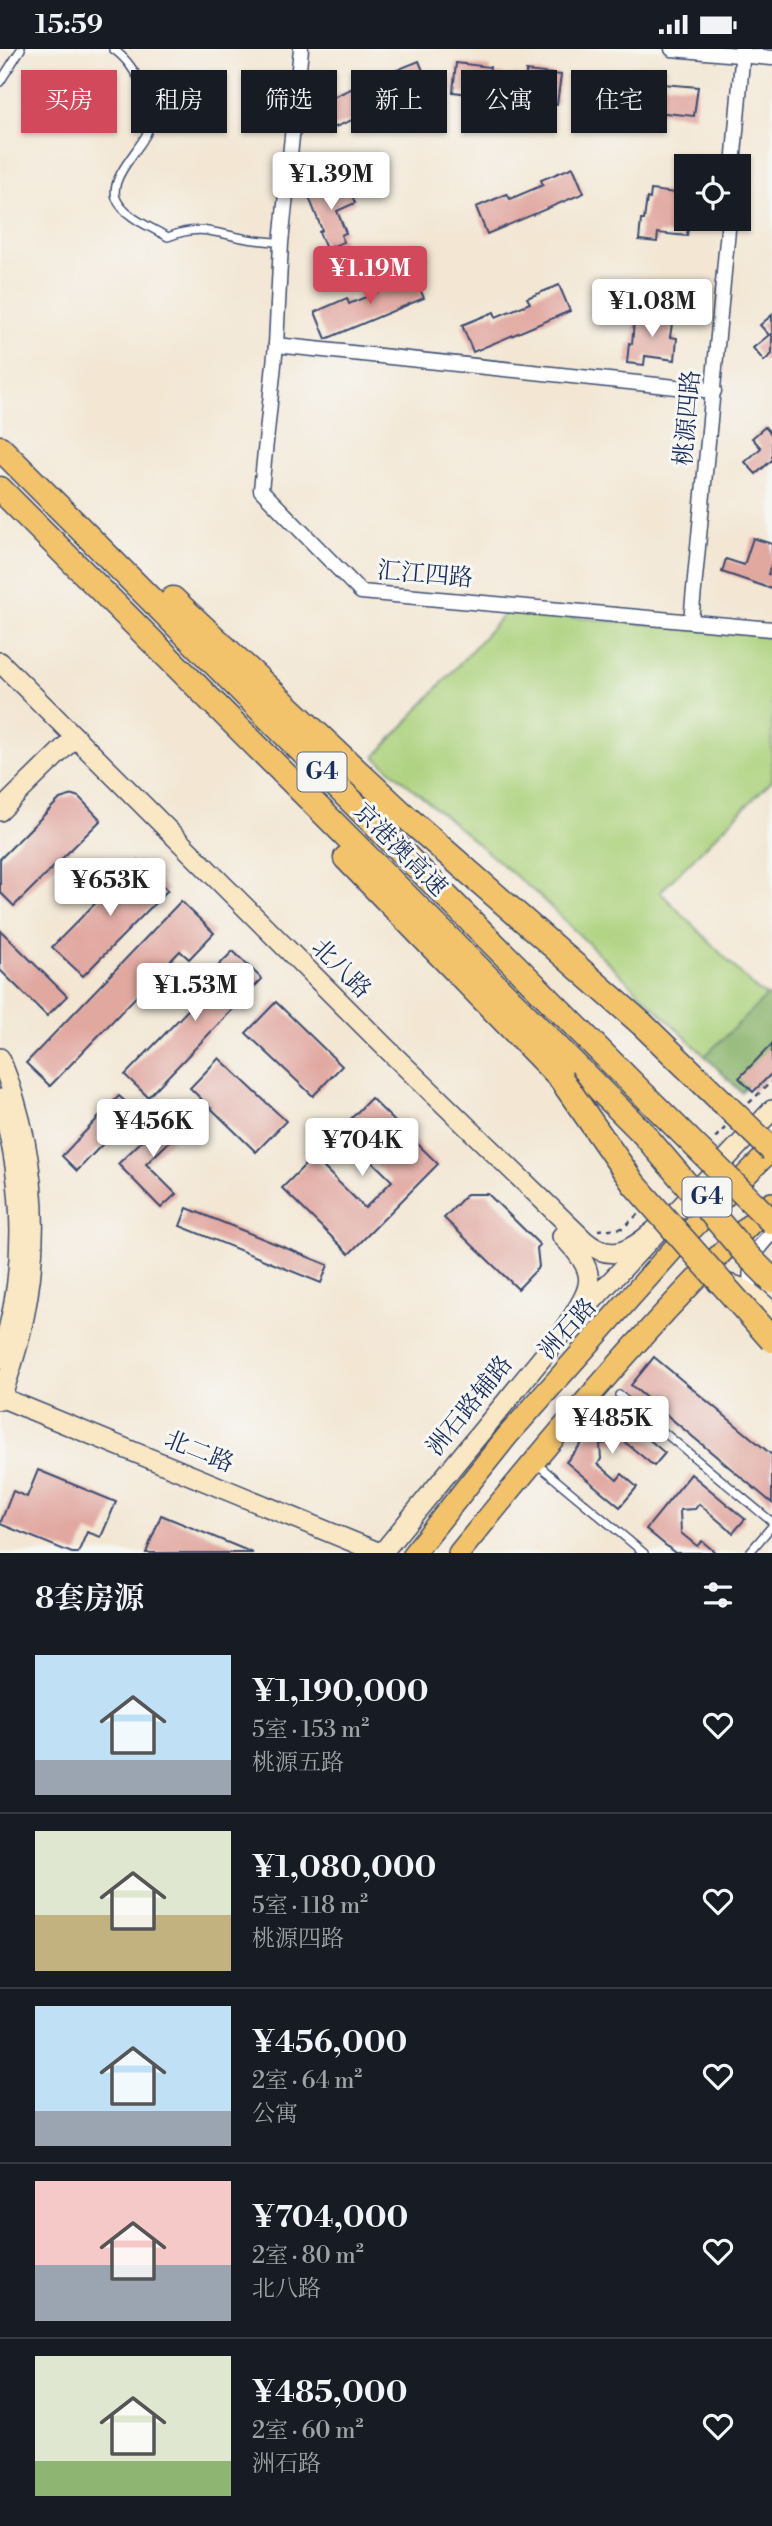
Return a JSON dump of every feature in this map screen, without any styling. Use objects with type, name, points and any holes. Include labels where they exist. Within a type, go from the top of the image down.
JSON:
[{"type":"highway","points":[[0,438],[406,817],[642,1024],[772,1150]]},
{"type":"highway","name":"京港澳高速","points":[[0,448],[772,1221]]},
{"type":"highway","name":"京港澳高速","points":[[0,489],[772,1262]]},
{"type":"highway","points":[[205,692],[268,778],[561,1079],[634,1184],[772,1340]]},
{"type":"highway","points":[[642,1132],[746,1254],[761,1285]]},
{"type":"main road","name":"洲石路","points":[[414,1553],[536,1404],[684,1237],[772,1150]]},
{"type":"main road","points":[[458,1553],[534,1461],[712,1260],[772,1203]]},
{"type":"street","points":[[301,49],[281,243],[276,345],[714,391]]},
{"type":"street","points":[[672,49],[743,52],[772,58]]},
{"type":"street","points":[[734,154],[743,52]]},
{"type":"street","name":"桃源四路","points":[[691,621],[728,231]]},
{"type":"street","name":"汇江四路","points":[[276,345],[261,490],[361,592],[772,629]]},
{"type":"street","name":"北八路","points":[[0,662],[70,741],[376,1056],[575,1249],[586,1263],[590,1276],[583,1299],[564,1331]]},
{"type":"street","name":"北八路","points":[[0,679],[70,741],[594,1249],[615,1254],[624,1251],[665,1222]]},
{"type":"street","points":[[0,811],[70,741]]},
{"type":"street","points":[[0,1058],[20,1118],[35,1205],[34,1255],[26,1307],[16,1355],[0,1398]]},
{"type":"street","points":[[0,1099],[15,1158],[21,1206],[20,1254],[15,1292],[0,1358]]},
{"type":"street","name":"洲石路辅路","points":[[381,1553],[564,1331],[772,1110]]},
{"type":"street","points":[[712,1260],[772,1221]]},
{"type":"street","points":[[772,1233],[754,1253],[750,1267],[772,1312]]},
{"type":"street","points":[[684,1293],[708,1283],[761,1285]]},
{"type":"street","name":"北二路","points":[[0,1398],[381,1553]]},
{"type":"street","points":[[467,1553],[479,1528]]},
{"type":"lane","points":[[0,82],[21,49]]},
{"type":"lane","points":[[113,49],[137,73],[143,86],[149,119],[147,133],[126,164],[116,188],[119,204],[134,217],[168,237],[188,230],[202,229],[246,239],[281,243]]},
{"type":"lane","points":[[619,1395],[772,1524],[750,1553]]},
{"type":"lane","points":[[534,1461],[644,1553]]},
{"type":"path","points":[[742,1110],[772,1081]]},
{"type":"path","points":[[712,1140],[732,1120]]},
{"type":"path","points":[[592,1230],[623,1228],[643,1209]]},
{"type":"green space","points":[[507,611],[772,636],[772,780],[660,892],[756,989],[767,996],[705,1056],[538,895],[375,757]]},
{"type":"green space","points":[[767,996],[772,997],[772,1061],[741,1092],[705,1056]]},
{"type":"building","points":[[419,61],[423,70],[397,70]]},
{"type":"building","points":[[456,63],[490,67],[490,70],[461,70],[461,93],[453,92]]},
{"type":"building","points":[[557,75],[561,75],[557,104]]},
{"type":"building","points":[[667,84],[698,87],[694,116],[667,113]]},
{"type":"building","points":[[351,89],[351,121],[337,126],[337,95]]},
{"type":"building","points":[[573,167],[584,193],[487,234],[476,207],[507,194],[510,199],[543,185],[541,180]]},
{"type":"building","points":[[347,183],[355,203],[337,211],[346,233],[341,235],[344,242],[326,249],[319,232],[322,230],[307,192],[325,185],[328,191]]},
{"type":"building","points":[[651,190],[674,193],[674,231],[688,231],[687,236],[658,233],[657,242],[639,240],[641,220],[644,220],[647,198],[650,199]]},
{"type":"building","points":[[412,271],[424,298],[326,339],[315,312],[347,298],[349,304],[383,290],[380,284]]},
{"type":"building","points":[[559,285],[570,311],[473,352],[462,325],[494,312],[496,317],[530,303],[527,298]]},
{"type":"building","points":[[639,314],[673,317],[670,337],[677,338],[675,360],[645,356],[644,365],[627,363],[634,322],[638,322]]},
{"type":"building","points":[[772,315],[772,354],[764,361],[753,348],[769,335],[760,325]]},
{"type":"building","points":[[765,427],[772,435],[772,460],[756,474],[745,462],[761,448],[752,438]]},
{"type":"building","points":[[753,538],[772,544],[772,562],[768,574],[772,575],[772,589],[722,572],[726,559],[744,565]]},
{"type":"building","points":[[73,795],[79,797],[101,820],[14,906],[0,892],[0,859],[60,799]]},
{"type":"building","points":[[138,860],[168,890],[83,976],[52,947]]},
{"type":"building","points":[[181,901],[214,933],[189,959],[180,951],[50,1086],[26,1063]]},
{"type":"building","points":[[0,930],[67,996],[47,1016],[0,970]]},
{"type":"building","points":[[233,951],[262,979],[148,1097],[125,1075],[212,985],[205,979]]},
{"type":"building","points":[[276,1002],[342,1066],[313,1096],[246,1033]]},
{"type":"building","points":[[772,1044],[772,1073],[753,1092],[739,1078]]},
{"type":"building","points":[[219,1058],[286,1121],[256,1152],[190,1088]]},
{"type":"building","points":[[119,1096],[135,1110],[77,1171],[62,1156]]},
{"type":"building","points":[[371,1098],[438,1164],[349,1254],[282,1188],[313,1157],[365,1208],[392,1181],[340,1130]]},
{"type":"building","points":[[174,1110],[188,1124],[146,1164],[176,1194],[161,1208],[118,1164]]},
{"type":"building","points":[[467,1194],[488,1194],[540,1245],[537,1248],[539,1267],[518,1289],[444,1218]]},
{"type":"building","points":[[187,1208],[328,1265],[321,1283],[180,1226]]},
{"type":"building","points":[[654,1357],[772,1455],[772,1503],[631,1385]]},
{"type":"building","points":[[612,1408],[665,1453],[654,1466],[620,1438],[616,1442],[600,1444],[601,1459],[598,1464],[617,1480],[622,1474],[637,1487],[620,1507],[566,1462]]},
{"type":"building","points":[[38,1470],[116,1502],[101,1537],[87,1532],[78,1553],[0,1524],[13,1491],[27,1497]]},
{"type":"building","points":[[691,1474],[745,1519],[733,1533],[699,1504],[695,1509],[680,1510],[681,1533],[697,1546],[702,1541],[716,1553],[675,1553],[646,1529]]},
{"type":"building","points":[[161,1515],[253,1553],[146,1553]]}]
